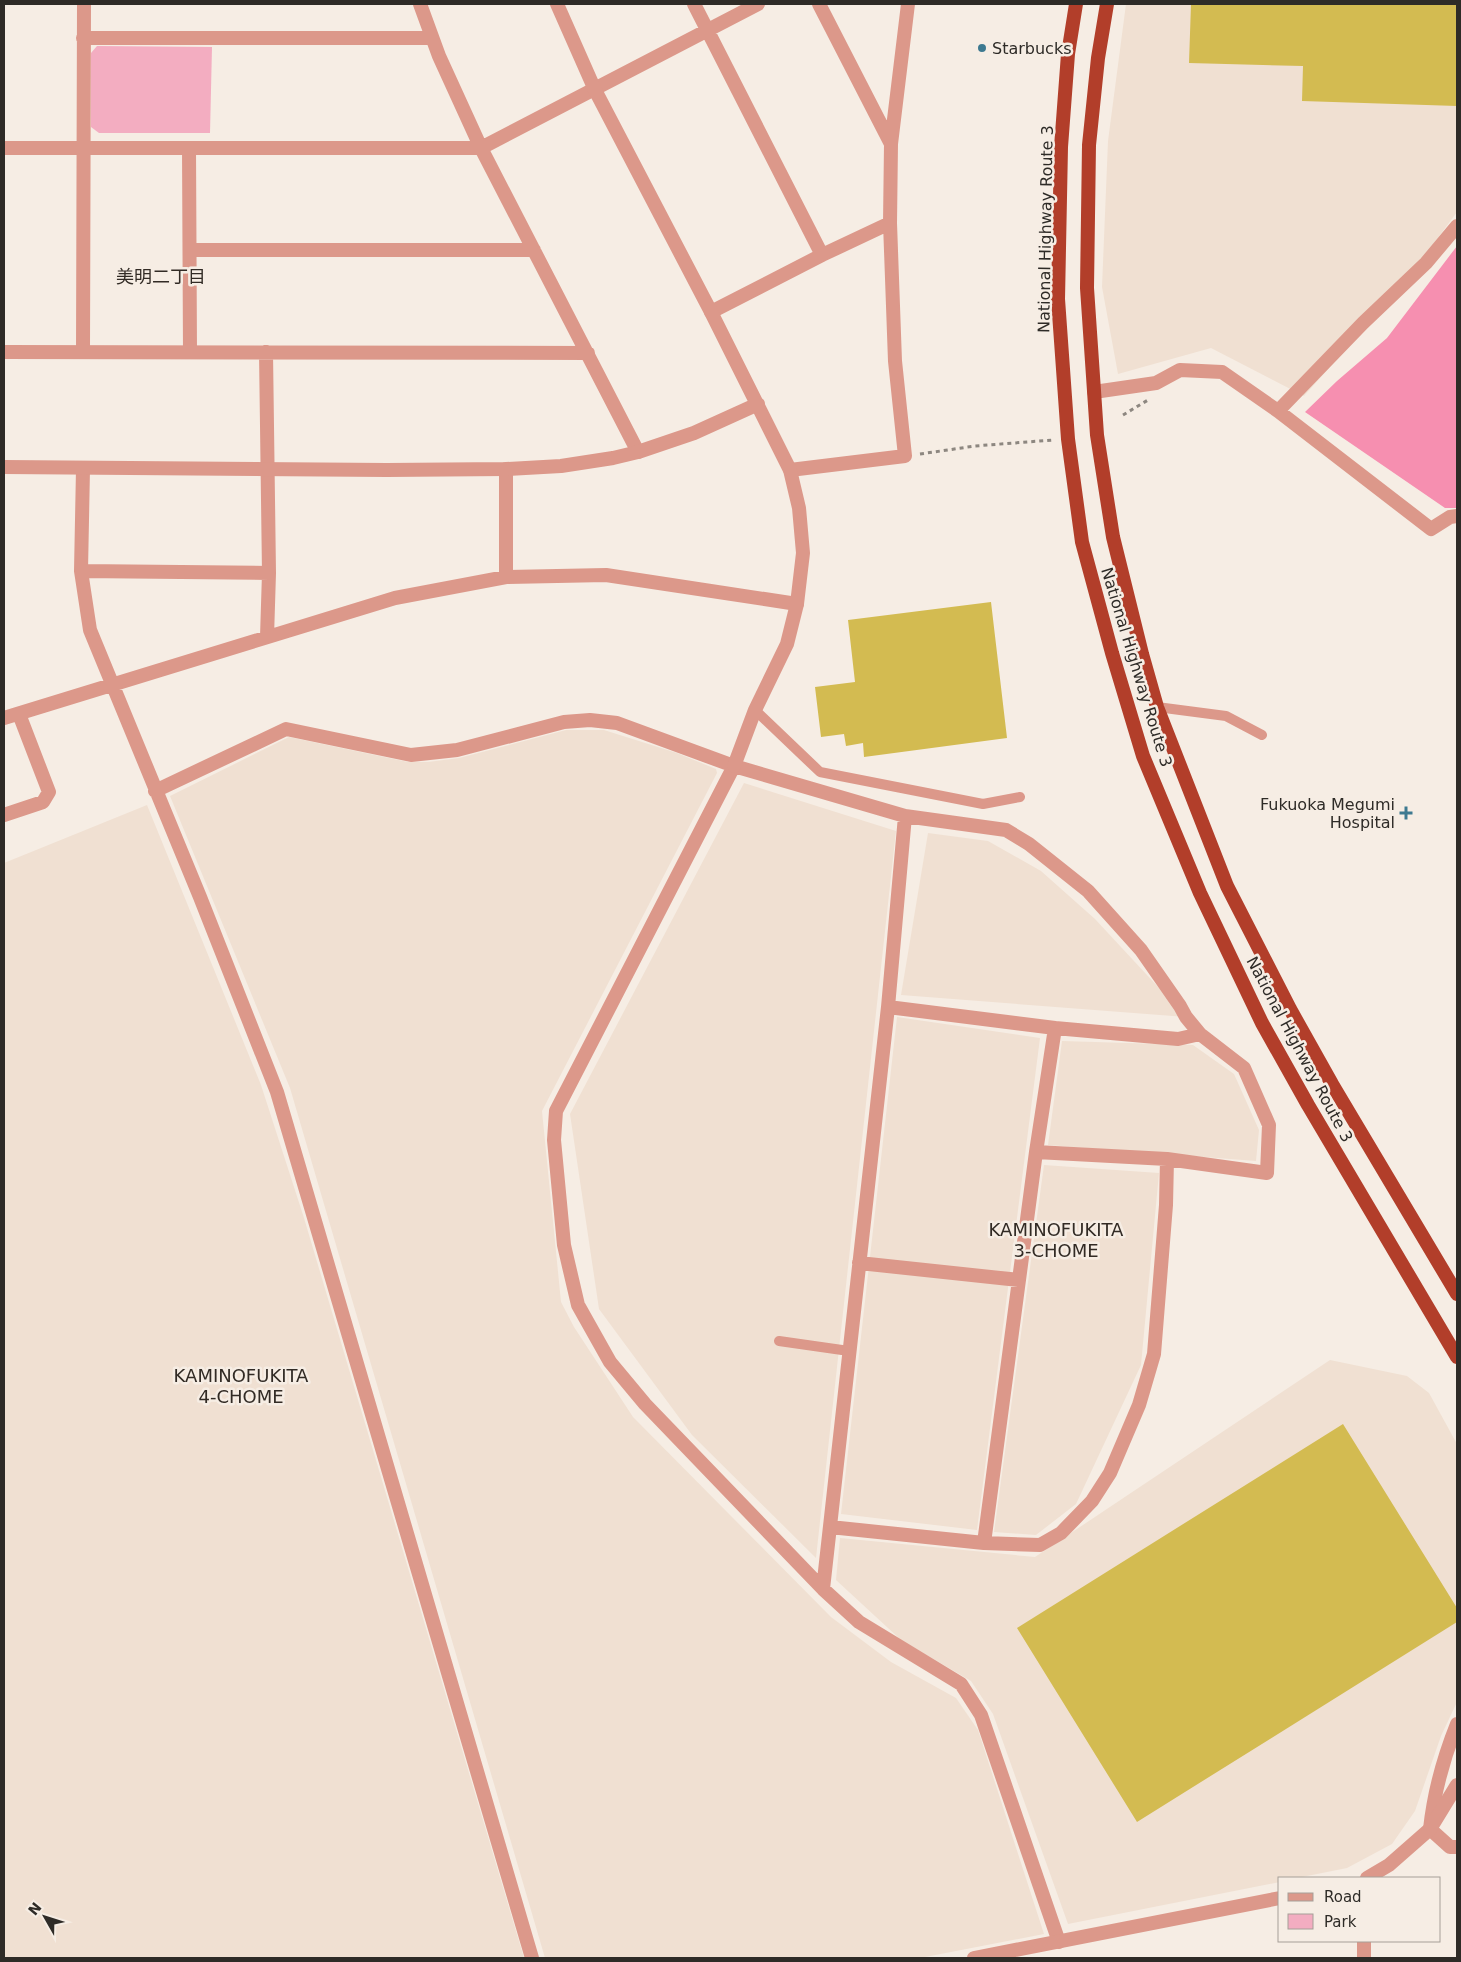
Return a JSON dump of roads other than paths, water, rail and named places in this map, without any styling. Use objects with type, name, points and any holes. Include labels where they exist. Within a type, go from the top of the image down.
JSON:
[{"type":"highway","name":"National Highway Route 3","points":[[1076,4],[1068,54],[1061,147],[1058,290],[1068,439],[1082,542],[1112,653],[1143,756],[1196,884],[1262,1023],[1308,1105],[1457,1357]]},
{"type":"highway","name":"National Highway Route 3","points":[[1107,4],[1098,58],[1089,145],[1087,288],[1097,435],[1114,537],[1157,707],[1227,886],[1290,1009],[1332,1084],[1457,1294]]},
{"type":"street","points":[[83,352],[84,4]]},
{"type":"street","points":[[420,4],[432,38],[481,148],[638,452]]},
{"type":"street","points":[[557,4],[595,90],[711,312],[790,470],[799,508],[803,553],[797,604],[787,644],[755,710],[734,766],[556,1111],[554,1140],[564,1244],[578,1305],[610,1362],[645,1404],[822,1589],[859,1622],[961,1684],[981,1715],[1059,1942]]},
{"type":"street","points":[[694,4],[706,31],[822,255]]},
{"type":"street","points":[[4,148],[481,148],[758,4]]},
{"type":"street","points":[[819,4],[892,144]]},
{"type":"street","points":[[790,470],[905,456],[895,361],[890,223],[892,144],[908,4]]},
{"type":"street","points":[[83,38],[432,38]]},
{"type":"street","points":[[189,148],[190,352]]},
{"type":"street","points":[[711,312],[822,255],[890,223]]},
{"type":"street","points":[[1278,411],[1363,323],[1426,263],[1457,226]]},
{"type":"street","points":[[190,250],[534,250]]},
{"type":"street","points":[[4,352],[588,353]]},
{"type":"street","points":[[266,352],[269,573],[267,637]]},
{"type":"street","points":[[1094,392],[1156,383],[1180,370],[1222,372],[1278,411],[1431,529],[1450,517],[1457,516]]},
{"type":"street","points":[[4,468],[506,469],[561,466],[614,458],[638,452],[694,433],[758,404]]},
{"type":"street","points":[[83,469],[81,571],[90,630],[200,897],[277,1092],[532,1958]]},
{"type":"street","points":[[506,469],[506,577]]},
{"type":"street","points":[[81,571],[269,573]]},
{"type":"street","points":[[4,718],[394,598],[506,577],[606,575],[797,604]]},
{"type":"street","points":[[4,815],[43,802],[49,792],[19,714]]},
{"type":"street","points":[[155,791],[286,728],[411,755],[457,750],[564,722],[590,720],[616,723],[734,766],[905,816],[1006,830],[1029,844],[1088,891],[1142,950],[1186,1017],[1200,1034],[1244,1068],[1269,1125],[1267,1173],[1167,1159],[1036,1152]]},
{"type":"street","points":[[822,1589],[888,1007],[905,816]]},
{"type":"street","points":[[888,1007],[1055,1028],[1178,1039],[1200,1034]]},
{"type":"street","points":[[984,1543],[1036,1152],[1055,1028]]},
{"type":"street","points":[[830,1527],[984,1543],[1040,1545],[1061,1533],[1092,1501],[1110,1473],[1139,1405],[1154,1354],[1166,1205],[1167,1159]]},
{"type":"street","points":[[859,1263],[1019,1280]]},
{"type":"street","points":[[1430,1829],[1434,1797],[1442,1766],[1457,1724]]},
{"type":"street","points":[[1369,1877],[1389,1865],[1430,1829],[1457,1785]]},
{"type":"street","points":[[1430,1829],[1450,1846],[1457,1846]]},
{"type":"street","points":[[974,1958],[1278,1898]]},
{"type":"street","points":[[1364,1942],[1364,1958]]},
{"type":"lane","points":[[1157,707],[1226,716],[1262,735]]},
{"type":"lane","points":[[755,710],[820,772],[983,804],[1020,797]]},
{"type":"lane","points":[[779,1341],[849,1351]]},
{"type":"place","name":"Starbucks","points":[[982,48]]},
{"type":"place","name":"Fukuoka Megumi Hospital","points":[[1406,813]]},
{"type":"district","name":"美明二丁目","points":[[161,277]]},
{"type":"district","name":"KAMINOFUKITA 3-CHOME","points":[[1056,1240]]},
{"type":"district","name":"KAMINOFUKITA 4-CHOME","points":[[241,1386]]}]
